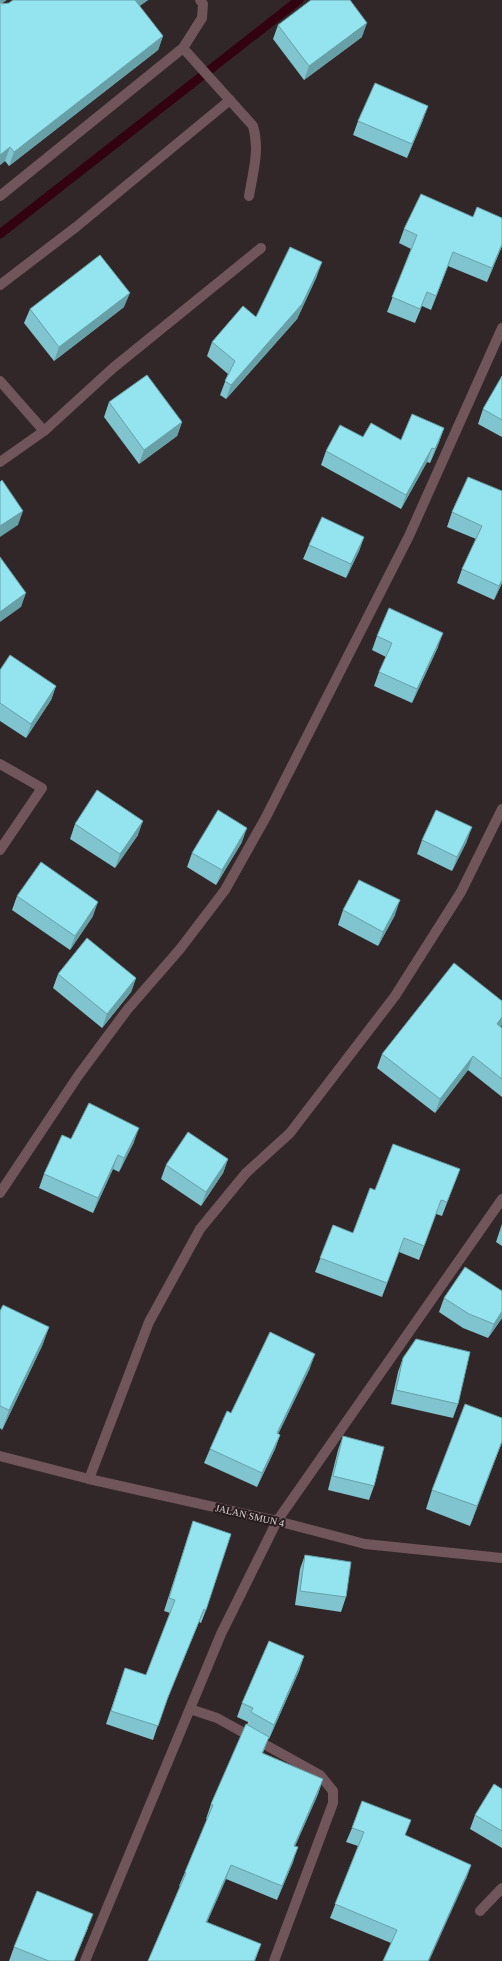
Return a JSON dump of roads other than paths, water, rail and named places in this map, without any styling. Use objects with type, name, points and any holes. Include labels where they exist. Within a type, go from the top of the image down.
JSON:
[{"type":"street","points":[[0,196],[184,48],[202,18],[203,4],[200,0]]},
{"type":"street","points":[[184,48],[253,126],[256,138],[257,153],[249,196]]},
{"type":"street","points":[[0,285],[76,227],[230,100]]},
{"type":"street","points":[[0,462],[44,432],[113,368],[261,248]]},
{"type":"street","points":[[0,1193],[78,1076],[128,1010],[180,949],[228,883],[266,817],[410,536],[502,328]]},
{"type":"street","points":[[0,381],[44,432]]},
{"type":"street","points":[[0,764],[42,788],[0,850]]},
{"type":"street","points":[[89,1479],[149,1322],[200,1229],[246,1173],[290,1133],[395,996],[461,892],[502,809]]},
{"type":"street","points":[[84,1961],[221,1634],[277,1521],[502,1199]]},
{"type":"street","name":"JALAN SMUN 4","points":[[0,1456],[89,1479],[277,1521],[365,1544],[502,1558]]},
{"type":"street","points":[[190,1709],[217,1718],[320,1775],[333,1791],[333,1803],[274,1961]]},
{"type":"street","points":[[480,1911],[502,1888]]},
{"type":"waterway","points":[[0,234],[299,0]]}]
